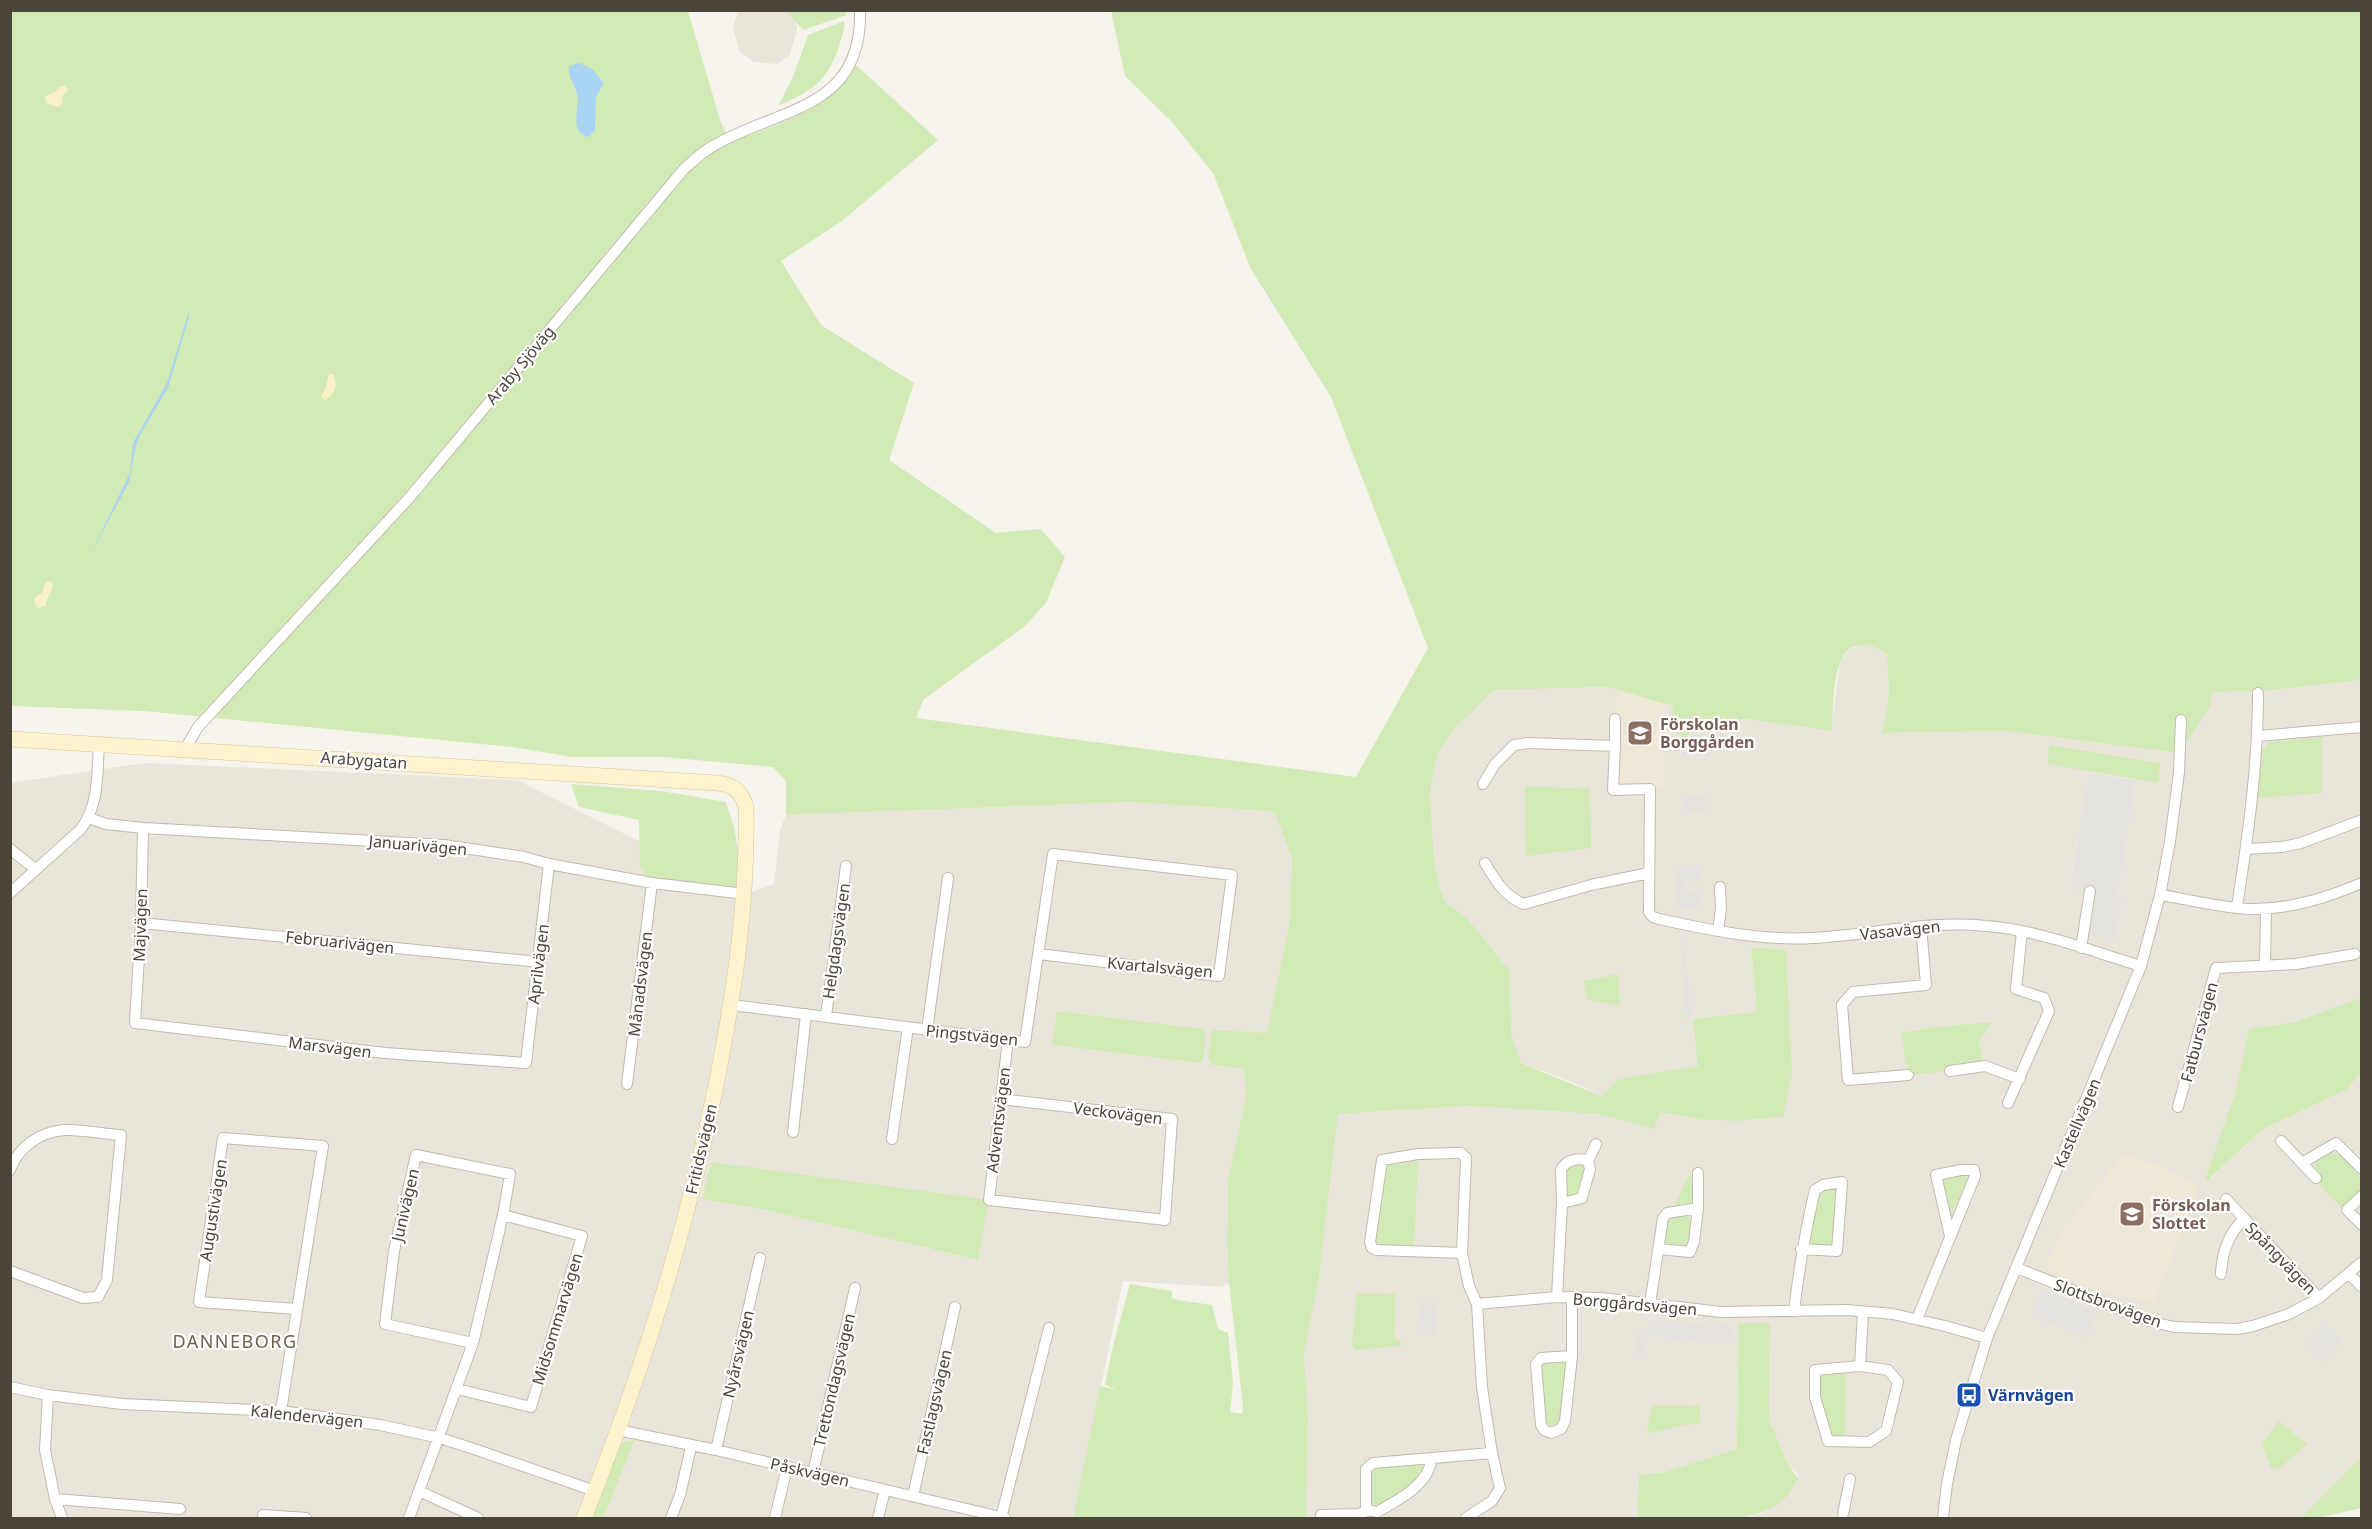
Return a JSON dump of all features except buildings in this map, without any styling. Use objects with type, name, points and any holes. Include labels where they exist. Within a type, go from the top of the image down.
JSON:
[{"type":"street","name":"Araby Sjöväg","points":[[185,749],[198,727],[410,497],[684,170],[712,146],[804,106],[839,81],[848,69],[858,46],[860,10]]},
{"type":"street","points":[[2237,907],[2246,849],[2258,736],[2258,693]]},
{"type":"street","points":[[1483,784],[1495,764],[1514,745],[1529,743],[1615,746],[1615,719]]},
{"type":"street","name":"Kastellvägen","points":[[1942,1518],[1956,1440],[1987,1338],[2141,966],[2160,895],[2177,798],[2181,720]]},
{"type":"street","points":[[2258,736],[2361,727]]},
{"type":"street","name":"Arabygatan","points":[[10,740],[717,783]]},
{"type":"street","points":[[10,893],[81,829],[89,818],[94,802],[99,745]]},
{"type":"street","name":"Vasavägen","points":[[1615,746],[1613,790],[1650,789],[1651,915],[1718,931],[1794,939],[1854,935],[1921,926],[1986,926],[2022,931],[2141,966]]},
{"type":"street","name":"Fritidsvägen","points":[[584,1518],[618,1430],[674,1262],[732,1005],[745,894],[746,807],[742,794],[736,788],[728,784],[717,783]]},
{"type":"street","name":"Januarivägen","points":[[89,818],[106,824],[143,828],[444,844],[524,857],[549,864],[652,883],[745,894]]},
{"type":"street","points":[[2246,849],[2282,847],[2301,843],[2361,820]]},
{"type":"street","name":"Majvägen","points":[[135,1023],[141,923],[143,828]]},
{"type":"street","points":[[10,849],[35,869]]},
{"type":"street","name":"Pingstvägen","points":[[732,1005],[1025,1042],[1053,855]]},
{"type":"street","name":"Kvartalsvägen","points":[[1039,954],[1219,976],[1232,875],[1053,855]]},
{"type":"street","points":[[1485,863],[1497,883],[1513,900],[1524,904],[1592,885],[1649,873]]},
{"type":"street","name":"Aprilvägen","points":[[526,1064],[549,864]]},
{"type":"street","name":"Helgdagsvägen","points":[[826,1017],[846,866]]},
{"type":"street","points":[[927,1030],[948,878]]},
{"type":"street","name":"Månadsvägen","points":[[627,1084],[652,883]]},
{"type":"street","points":[[2160,895],[2237,907],[2266,909],[2320,900],[2361,883]]},
{"type":"street","points":[[1718,931],[1721,908],[1720,886]]},
{"type":"street","points":[[2080,948],[2090,891]]},
{"type":"street","points":[[2265,966],[2266,909]]},
{"type":"street","name":"Februarivägen","points":[[141,923],[538,962]]},
{"type":"street","points":[[1908,1075],[1848,1080],[1842,1005],[1853,992],[1926,985],[1921,926]]},
{"type":"street","points":[[2008,1103],[2049,1011],[2044,998],[2016,989],[2022,931]]},
{"type":"street","name":"Fatbursvägen","points":[[2178,1107],[2216,968],[2296,964],[2355,954]]},
{"type":"street","points":[[793,1132],[806,1014]]},
{"type":"street","name":"Marsvägen","points":[[135,1023],[386,1053],[526,1064]]},
{"type":"street","points":[[892,1139],[908,1027]]},
{"type":"street","name":"Adventsvägen","points":[[989,1200],[1008,1040]]},
{"type":"street","points":[[1950,1071],[1985,1066],[2020,1079]]},
{"type":"street","name":"Veckovägen","points":[[989,1200],[1165,1220],[1172,1119],[1001,1099]]},
{"type":"street","points":[[10,1170],[14,1158],[31,1141],[63,1130],[121,1136],[107,1280],[98,1297],[83,1298],[10,1270]]},
{"type":"street","name":"Augustivägen","points":[[281,1411],[323,1146],[224,1138],[199,1302],[297,1309]]},
{"type":"street","points":[[2281,1141],[2316,1178]]},
{"type":"street","points":[[2302,1163],[2336,1143],[2361,1169]]},
{"type":"street","points":[[1562,1203],[1582,1197],[1590,1169],[1588,1161],[1596,1144]]},
{"type":"street","points":[[1462,1253],[1372,1248],[1370,1242],[1382,1160],[1418,1154],[1456,1153],[1464,1155],[1466,1162],[1462,1253],[1469,1286],[1477,1304],[1479,1363],[1492,1453],[1500,1488],[1492,1501],[1466,1518]]},
{"type":"street","name":"Junivägen","points":[[408,1518],[440,1438],[473,1343],[503,1215],[510,1174],[416,1155],[394,1251],[385,1324],[473,1343]]},
{"type":"street","points":[[1557,1297],[1562,1203],[1561,1170],[1567,1161],[1583,1159],[1588,1161]]},
{"type":"street","points":[[1917,1319],[1974,1176],[1974,1170],[1936,1175],[1950,1236]]},
{"type":"street","points":[[1659,1249],[1690,1252],[1694,1242],[1698,1208],[1698,1173]]},
{"type":"street","points":[[1794,1311],[1801,1249],[1815,1190],[1823,1185],[1842,1182],[1838,1251],[1801,1249]]},
{"type":"street","points":[[2361,1196],[2347,1210],[2361,1225]]},
{"type":"street","name":"Spångvägen","points":[[2226,1199],[2319,1298]]},
{"type":"street","points":[[1650,1304],[1663,1218],[1665,1215],[1698,1208]]},
{"type":"street","name":"Midsommarvägen","points":[[457,1389],[531,1407],[582,1236],[503,1215]]},
{"type":"street","name":"Spångvägen","points":[[2221,1274],[2222,1261],[2232,1230],[2244,1219]]},
{"type":"street","name":"Nyårsvägen","points":[[716,1450],[760,1258]]},
{"type":"street","name":"Slottsbrovägen","points":[[2017,1268],[2149,1321],[2174,1327],[2237,1329],[2289,1314],[2319,1298],[2361,1262]]},
{"type":"street","points":[[2349,1274],[2361,1287]]},
{"type":"street","name":"Trettondagsvägen","points":[[813,1473],[855,1287]]},
{"type":"street","points":[[1572,1297],[1572,1356],[1564,1426],[1551,1433],[1541,1425],[1536,1364],[1541,1358],[1572,1356]]},
{"type":"street","name":"Borggårdsvägen","points":[[1477,1304],[1572,1297],[1601,1298],[1721,1312],[1863,1312],[1893,1314],[1917,1319],[1987,1338]]},
{"type":"street","name":"Fastlagsvägen","points":[[913,1496],[955,1307]]},
{"type":"street","points":[[1860,1366],[1863,1312]]},
{"type":"street","name":"Påskvägen","points":[[618,1430],[691,1447],[716,1450],[913,1496],[980,1515],[1003,1518],[1049,1328]]},
{"type":"street","points":[[1860,1366],[1888,1370],[1898,1382],[1886,1431],[1869,1442],[1828,1441],[1815,1397],[1815,1370],[1860,1366]]},
{"type":"street","name":"Kalendervägen","points":[[10,1388],[122,1404],[281,1411],[380,1425],[440,1438],[595,1491]]},
{"type":"street","points":[[48,1395],[45,1450],[55,1499],[62,1518]]},
{"type":"street","points":[[671,1518],[680,1495],[691,1447]]},
{"type":"street","points":[[1368,1511],[1366,1508],[1366,1472],[1369,1464],[1492,1453]]},
{"type":"street","points":[[1321,1515],[1358,1515],[1380,1510],[1421,1483],[1429,1472],[1431,1459]]},
{"type":"street","points":[[775,1518],[787,1467]]},
{"type":"street","points":[[1842,1517],[1850,1479]]},
{"type":"street","points":[[878,1518],[885,1490]]},
{"type":"street","points":[[419,1491],[478,1518]]},
{"type":"street","points":[[55,1499],[180,1509]]},
{"type":"street","points":[[263,1515],[306,1518]]},
{"type":"shaded area","points":[[738,11],[795,11],[797,30],[790,55],[777,64],[754,62],[739,51],[733,28]]},
{"type":"shaded area","points":[[1868,644],[1886,653],[1889,674],[1887,715],[1883,733],[2008,731],[2211,692],[2263,691],[2361,680],[2361,998],[2294,1022],[2249,1029],[2235,1094],[2209,1180],[2263,1129],[2348,1089],[2361,1072],[2361,1457],[2304,1516],[2305,1518],[1744,1518],[1764,1513],[1798,1475],[1786,1460],[1769,1419],[1770,1324],[1737,1369],[1737,1450],[1665,1472],[1639,1475],[1637,1518],[1306,1518],[1308,1416],[1304,1353],[1319,1277],[1338,1114],[1467,1106],[1598,1114],[1654,1129],[1661,1111],[1704,1120],[1738,1121],[1783,1117],[1786,950],[1751,947],[1757,1012],[1698,1066],[1619,1079],[1601,1096],[1572,1082],[1521,1063],[1511,1034],[1510,971],[1467,918],[1446,903],[1438,883],[1430,794],[1437,755],[1452,731],[1494,690],[1607,687],[1673,706],[1700,724],[1747,719],[1831,731],[1840,662],[1850,649]],"holes":[[[2088,772],[2158,783],[2136,780],[2118,898],[2123,900],[2116,939],[2090,891],[2070,887]],[[1991,1022],[1979,1041],[1983,1061],[1949,1065],[1901,1033],[1932,1027]],[[1357,1294],[1396,1294],[1394,1339]],[[1650,1321],[1707,1325],[1707,1332],[1713,1332],[1715,1324],[1733,1328],[1733,1342],[1683,1338],[1677,1341],[1655,1335],[1648,1338],[1646,1356],[1641,1329],[1650,1328]]]},
{"type":"shaded area","name":"Förskolan Borggården","points":[[1624,689],[1665,690],[1665,789],[1613,790],[1616,697]]},
{"type":"shaded area","points":[[1709,745],[1709,754],[1681,755],[1680,746]]},
{"type":"shaded area","points":[[144,763],[517,780],[745,894],[774,884],[780,830],[786,815],[1130,802],[1269,811],[1276,815],[1292,859],[1289,925],[1267,1034],[1212,1030],[1211,1065],[1244,1069],[1246,1097],[1228,1180],[1229,1283],[1221,1287],[1123,1281],[1073,1518],[11,1518],[10,783]],"holes":[[[1058,1011],[1206,1029],[1200,1063],[1053,1045]],[[711,1162],[787,1173],[977,1260],[766,1210],[702,1198]]]},
{"type":"shaded area","points":[[2088,772],[2136,780],[2118,898],[2123,899],[2116,939],[2083,934],[2090,891],[2070,888]]},
{"type":"shaded area","points":[[1705,795],[1706,811],[1683,812],[1682,796]]},
{"type":"shaded area","points":[[1699,866],[1700,881],[1683,881],[1684,893],[1701,893],[1702,907],[1677,908],[1676,867]]},
{"type":"shaded area","points":[[1685,938],[1691,1018],[1686,1018],[1680,939]]},
{"type":"shaded area","name":"Förskolan Slottet","points":[[2127,1153],[2195,1183],[2198,1189],[2155,1300],[2151,1302],[2091,1289],[2048,1272],[2047,1265],[2061,1234],[2121,1156]]},
{"type":"shaded area","points":[[2042,1289],[2098,1311],[2087,1338],[2031,1316]]},
{"type":"shaded area","points":[[1419,1302],[1436,1303],[1435,1335],[1418,1334]]},
{"type":"shaded area","points":[[1650,1321],[1707,1324],[1708,1332],[1713,1332],[1715,1324],[1725,1325],[1733,1328],[1733,1343],[1708,1341],[1705,1343],[1683,1338],[1677,1341],[1655,1335],[1648,1338],[1646,1356],[1635,1356],[1637,1333],[1641,1329],[1649,1328]]},
{"type":"shaded area","points":[[2326,1324],[2342,1341],[2321,1362],[2304,1344]]},
{"type":"green space","points":[[11,11],[688,11],[721,123],[731,142],[784,122],[822,102],[833,94],[855,64],[938,140],[842,221],[781,261],[821,325],[914,383],[889,460],[996,533],[1041,529],[1065,557],[1046,603],[1024,627],[924,699],[916,718],[1356,777],[1428,648],[1331,397],[1251,269],[1213,173],[1171,121],[1125,76],[1111,11],[2361,11],[2361,680],[2263,691],[2211,692],[2210,706],[2180,753],[2008,731],[1882,733],[1889,693],[1886,653],[1868,644],[1850,649],[1840,664],[1833,699],[1832,731],[1747,719],[1700,724],[1685,738],[1671,728],[1673,706],[1607,687],[1494,690],[1452,731],[1437,755],[1430,794],[1434,858],[1438,883],[1446,903],[1467,918],[1510,971],[1511,1034],[1521,1063],[1601,1096],[1619,1079],[1698,1066],[1693,1019],[1757,1012],[1751,947],[1786,950],[1792,1074],[1783,1117],[1738,1121],[1704,1120],[1661,1112],[1654,1129],[1598,1114],[1467,1106],[1338,1114],[1319,1277],[1304,1353],[1308,1416],[1306,1518],[1073,1518],[1100,1386],[1117,1390],[1105,1385],[1130,1284],[1172,1291],[1172,1298],[1177,1300],[1212,1305],[1218,1329],[1228,1333],[1233,1384],[1230,1412],[1242,1414],[1227,1243],[1228,1180],[1246,1097],[1244,1069],[1211,1065],[1208,1058],[1212,1030],[1267,1033],[1289,925],[1292,859],[1276,816],[1269,811],[1130,802],[786,815],[786,781],[773,767],[663,757],[572,757],[512,747],[144,711],[11,706]]},
{"type":"green space","points":[[787,11],[845,11],[847,15],[803,30]]},
{"type":"green space","points":[[844,21],[838,49],[828,71],[808,91],[778,106],[793,77],[808,35]]},
{"type":"green space","points":[[2322,737],[2322,793],[2257,798],[2262,751],[2269,742]]},
{"type":"green space","points":[[2049,745],[2160,763],[2158,783],[2048,764]]},
{"type":"green space","points":[[571,784],[661,791],[726,802],[734,827],[745,894],[652,883],[640,868],[639,820],[579,807]]},
{"type":"green space","points":[[1525,786],[1590,789],[1591,848],[1526,856]]},
{"type":"green space","points":[[1618,974],[1620,1006],[1586,999],[1584,981]]},
{"type":"green space","points":[[2361,998],[2361,1072],[2348,1089],[2263,1129],[2208,1180],[2205,1180],[2235,1094],[2249,1029],[2294,1022]]},
{"type":"green space","points":[[1057,1011],[1206,1029],[1203,1060],[1200,1063],[1052,1045]]},
{"type":"green space","points":[[1992,1022],[1979,1041],[1983,1061],[1950,1065],[1950,1071],[1908,1075],[1901,1033],[1932,1027]]},
{"type":"green space","points":[[2328,1153],[2339,1154],[2361,1175],[2361,1191],[2342,1208],[2322,1187],[2316,1175],[2316,1161]]},
{"type":"green space","points":[[1418,1161],[1414,1246],[1383,1245],[1375,1241],[1387,1165]]},
{"type":"green space","points":[[711,1162],[989,1200],[978,1260],[766,1210],[702,1199]]},
{"type":"green space","points":[[1579,1164],[1585,1171],[1579,1194],[1568,1197],[1566,1170],[1569,1166]]},
{"type":"green space","points":[[1690,1172],[1695,1195],[1693,1201],[1673,1209]]},
{"type":"green space","points":[[1964,1175],[1967,1180],[1951,1216],[1942,1183],[1944,1179]]},
{"type":"green space","points":[[1835,1188],[1838,1192],[1834,1244],[1821,1247],[1811,1245],[1808,1243],[1819,1193],[1821,1190]]},
{"type":"green space","points":[[1686,1215],[1692,1221],[1689,1245],[1685,1247],[1664,1244],[1668,1219]]},
{"type":"green space","points":[[1357,1293],[1396,1294],[1394,1339],[1400,1340],[1401,1346],[1355,1350],[1352,1345]]},
{"type":"green space","points":[[1770,1323],[1769,1419],[1786,1460],[1798,1479],[1782,1501],[1769,1510],[1752,1515],[1713,1520],[1637,1518],[1639,1475],[1665,1472],[1737,1449],[1738,1324]]},
{"type":"green space","points":[[1563,1361],[1566,1363],[1561,1422],[1559,1425],[1549,1426],[1546,1423],[1540,1367],[1546,1362]]},
{"type":"green space","points":[[1846,1373],[1845,1435],[1832,1435],[1818,1393],[1818,1380],[1827,1375]]},
{"type":"green space","points":[[1651,1405],[1700,1406],[1700,1421],[1696,1425],[1688,1424],[1652,1433],[1647,1431]]},
{"type":"green space","points":[[2279,1421],[2307,1444],[2279,1469],[2271,1468],[2262,1444]]},
{"type":"green space","points":[[635,1440],[603,1518],[592,1518],[592,1511],[617,1446]]},
{"type":"green space","points":[[2361,1457],[2361,1508],[2318,1518],[2305,1518],[2303,1516]]},
{"type":"green space","points":[[1419,1463],[1424,1467],[1420,1479],[1379,1506],[1374,1507],[1371,1504],[1371,1471],[1375,1467]]},
{"type":"sand","points":[[60,86],[65,86],[68,90],[63,96],[62,105],[57,107],[46,103],[45,96],[55,92]]},
{"type":"sand","points":[[329,373],[334,375],[336,386],[331,396],[325,400],[321,396]]},
{"type":"sand","points":[[48,581],[52,583],[52,586],[46,606],[38,608],[34,598],[42,593]]},
{"type":"water","points":[[579,63],[592,69],[604,83],[596,97],[595,130],[589,137],[578,130],[576,119],[578,100],[569,74],[569,66]]},
{"type":"water","points":[[189,311],[168,388],[140,435],[128,484],[90,555],[130,473],[133,443],[167,383]]},
{"type":"place","name":"Förskolan Borggården","points":[[1640,733]]},
{"type":"place","name":"Förskolan Slottet","points":[[2132,1214]]},
{"type":"place","name":"Värnvägen","points":[[1969,1395]]},
{"type":"district","name":"DANNEBORG","points":[[235,1341]]}]
